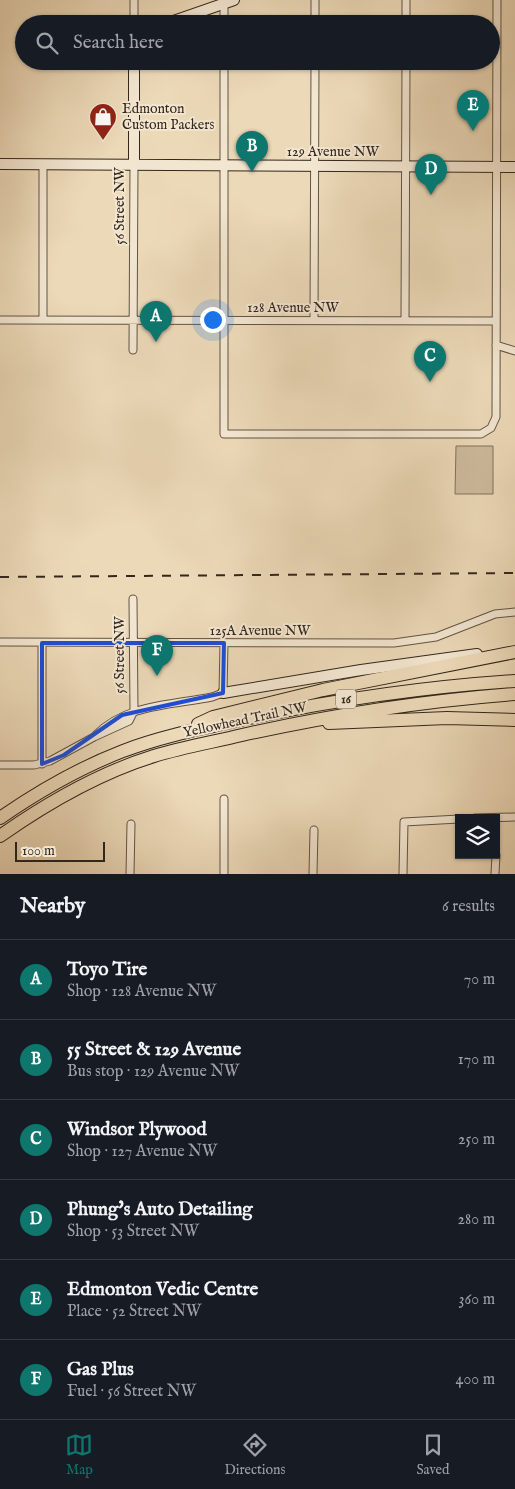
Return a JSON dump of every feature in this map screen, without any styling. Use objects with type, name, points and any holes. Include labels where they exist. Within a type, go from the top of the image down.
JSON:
[{"type":"highway","points":[[180,734],[213,717],[304,694],[515,651]]},
{"type":"highway","name":"Yellowhead Trail NW","points":[[0,818],[74,773],[124,751],[180,734],[343,700],[424,689],[515,681]]},
{"type":"highway","name":"Yellowhead Trail NW","points":[[0,836],[80,787],[153,756],[294,724],[434,701],[515,694]]},
{"type":"highway","points":[[294,724],[362,723],[398,719],[447,718],[515,720]]},
{"type":"street","points":[[134,0],[134,15]]},
{"type":"street","points":[[315,0],[315,15]]},
{"type":"street","points":[[406,0],[406,15]]},
{"type":"street","points":[[497,0],[497,15]]},
{"type":"street","points":[[191,15],[229,2]]},
{"type":"street","points":[[226,15],[229,2]]},
{"type":"street","name":"56 Street NW","points":[[133,350],[134,70]]},
{"type":"street","points":[[224,70],[224,434],[465,435],[481,434],[491,428],[496,417],[497,70]]},
{"type":"street","points":[[314,320],[315,70]]},
{"type":"street","points":[[405,321],[406,70]]},
{"type":"street","name":"129 Avenue NW","points":[[0,164],[515,167]]},
{"type":"street","points":[[42,165],[43,320]]},
{"type":"street","name":"128 Avenue NW","points":[[0,320],[496,321]]},
{"type":"street","points":[[496,345],[515,351]]},
{"type":"street","name":"56 Street NW","points":[[133,599],[134,710]]},
{"type":"street","name":"125A Avenue NW","points":[[0,642],[410,642],[436,637],[500,613],[515,612]]},
{"type":"street","points":[[42,643],[42,764]]},
{"type":"street","points":[[223,693],[224,643]]},
{"type":"street","points":[[0,765],[42,764],[64,756],[94,737],[127,724],[134,710],[362,670],[515,651]]},
{"type":"street","points":[[224,799],[224,874]]},
{"type":"street","points":[[500,817],[515,817]]},
{"type":"street","points":[[403,874],[404,822],[455,819]]},
{"type":"street","points":[[130,874],[132,824]]},
{"type":"street","points":[[313,874],[314,830]]},
{"type":"street","points":[[495,874],[496,859]]},
{"type":"highlighted area","points":[[42,643],[224,643],[223,693],[122,715],[64,755],[42,764]]},
{"type":"shaded area","points":[[456,446],[493,446],[493,494],[455,494]]},
{"type":"railway","points":[[0,577],[515,573]]},
{"type":"place","name":"Edmonton Vedic Centre","points":[[473,131]]},
{"type":"place","name":"Edmonton Custom Packers","points":[[103,141]]},
{"type":"place","name":"55 Street & 129 Avenue","points":[[252,172]]},
{"type":"place","name":"Phung's Auto Detailing","points":[[431,195]]},
{"type":"place","name":"Toyo Tire","points":[[156,342]]},
{"type":"place","name":"Windsor Plywood","points":[[430,382]]},
{"type":"place","name":"Gas Plus","points":[[157,676]]}]
